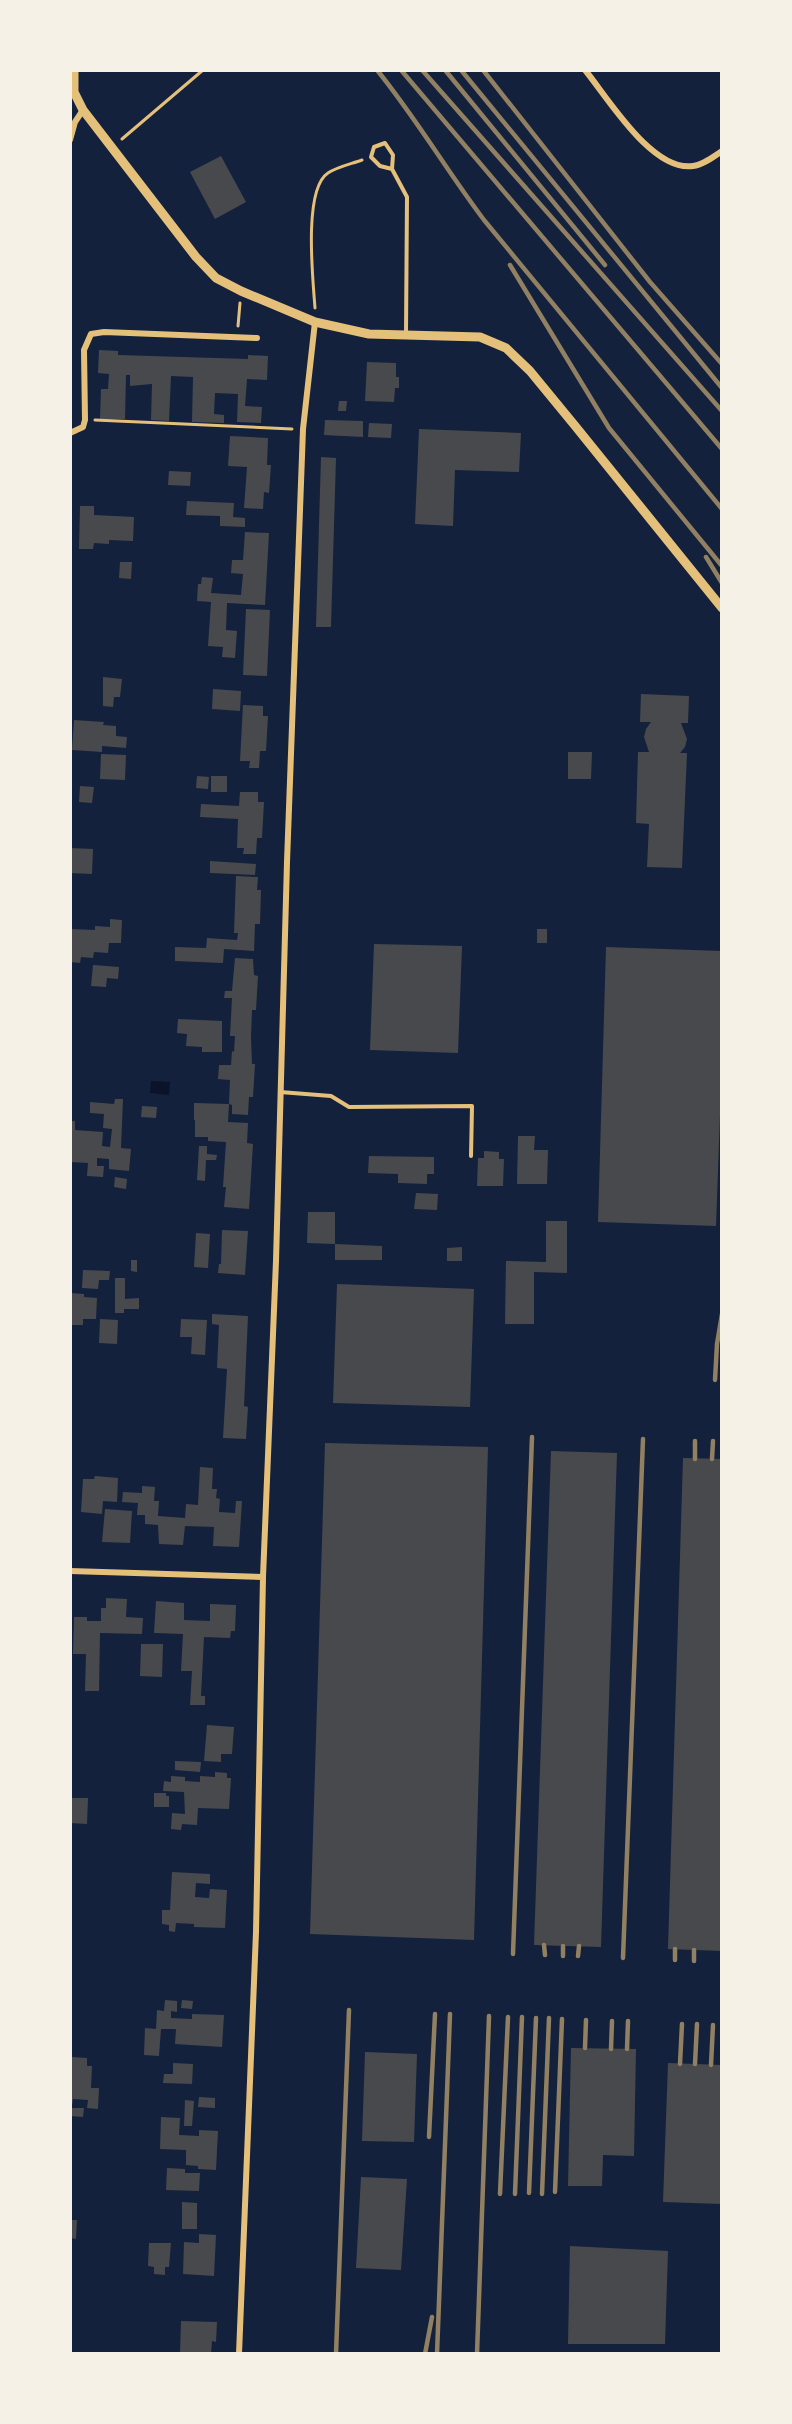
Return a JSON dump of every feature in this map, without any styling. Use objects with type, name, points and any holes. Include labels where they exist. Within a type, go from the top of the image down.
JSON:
[{"type":"street","points":[[74,70],[74,92],[83,110],[196,257],[216,278],[315,322],[369,334],[480,338],[506,348],[530,371],[722,608]]},
{"type":"street","points":[[585,70],[643,142],[657,155],[674,164],[693,166],[722,151]]},
{"type":"street","points":[[70,140],[75,122],[83,110]]},
{"type":"street","points":[[240,2354],[256,1932],[263,1577],[276,1261],[279,1092],[303,429],[315,322]]},
{"type":"street","points":[[70,433],[83,427],[85,420],[84,350],[90,334],[104,332],[257,338]]},
{"type":"street","points":[[70,1571],[263,1577]]},
{"type":"lane","points":[[392,170],[380,166],[371,157],[374,147],[385,143],[393,154],[392,170],[407,197],[406,335]]},
{"type":"lane","points":[[279,1092],[330,1096],[349,1107],[472,1106],[471,1156]]},
{"type":"path","points":[[112,148],[203,70]]},
{"type":"path","points":[[315,322],[312,215],[316,190],[326,174],[371,157]]},
{"type":"path","points":[[238,337],[241,291]]},
{"type":"path","points":[[85,420],[303,429]]},
{"type":"water","points":[[151,1081],[170,1082],[169,1095],[150,1093]]},
{"type":"building","points":[[221,156],[246,202],[215,219],[190,172]]},
{"type":"building","points":[[99,350],[118,351],[118,355],[248,359],[248,355],[268,356],[267,380],[247,379],[245,406],[262,407],[261,423],[237,422],[238,394],[215,393],[214,414],[224,415],[224,423],[192,422],[193,377],[171,376],[169,421],[151,420],[152,384],[130,386],[130,375],[126,375],[125,419],[100,419],[101,389],[108,389],[109,374],[98,373]]},
{"type":"building","points":[[367,362],[396,363],[399,388],[395,388],[394,402],[365,401]]},
{"type":"building","points":[[339,401],[347,401],[346,411],[338,411]]},
{"type":"building","points":[[325,420],[363,421],[363,437],[324,435]]},
{"type":"building","points":[[369,423],[392,424],[391,438],[368,437]]},
{"type":"building","points":[[419,429],[521,433],[519,472],[455,470],[453,526],[415,524]]},
{"type":"building","points":[[230,436],[268,438],[267,465],[271,465],[269,493],[264,492],[263,509],[244,508],[247,467],[228,466]]},
{"type":"building","points":[[321,457],[336,458],[331,627],[316,627]]},
{"type":"building","points":[[169,471],[191,472],[190,486],[168,485]]},
{"type":"building","points":[[187,501],[234,503],[233,517],[245,518],[245,527],[220,526],[220,516],[186,515]]},
{"type":"building","points":[[80,506],[94,506],[94,515],[134,517],[133,541],[109,540],[109,544],[94,543],[93,549],[79,549]]},
{"type":"building","points":[[245,532],[269,533],[265,605],[227,603],[226,630],[237,631],[235,658],[222,657],[223,647],[208,646],[211,602],[197,601],[198,584],[201,584],[202,577],[213,578],[211,593],[241,595],[243,574],[231,573],[232,560],[243,560]]},
{"type":"building","points":[[120,562],[132,562],[131,579],[119,578]]},
{"type":"building","points":[[246,609],[270,610],[267,676],[243,675]]},
{"type":"building","points":[[103,677],[122,679],[120,697],[114,697],[113,707],[103,706]]},
{"type":"building","points":[[213,689],[241,691],[240,711],[212,709]]},
{"type":"building","points":[[641,694],[689,696],[688,723],[681,723],[687,739],[680,753],[687,753],[682,868],[647,867],[649,824],[636,823],[638,752],[649,752],[644,737],[651,722],[640,722]]},
{"type":"building","points":[[243,705],[263,706],[263,716],[268,716],[266,751],[260,751],[259,768],[249,768],[250,761],[240,761]]},
{"type":"building","points":[[74,720],[104,722],[103,725],[116,726],[116,736],[127,737],[126,748],[102,746],[102,752],[72,750]]},
{"type":"building","points":[[568,752],[592,752],[591,779],[568,779]]},
{"type":"building","points":[[101,754],[126,755],[125,780],[100,779]]},
{"type":"building","points":[[197,776],[209,777],[208,789],[196,788]]},
{"type":"building","points":[[211,776],[227,776],[227,792],[211,792]]},
{"type":"building","points":[[80,786],[94,787],[92,803],[79,802]]},
{"type":"building","points":[[240,792],[258,792],[258,802],[264,802],[262,838],[257,838],[256,854],[243,854],[244,848],[237,848],[238,819],[200,817],[201,804],[239,806]]},
{"type":"building","points":[[70,848],[93,849],[92,874],[70,873]]},
{"type":"building","points":[[210,861],[256,864],[255,875],[210,873]]},
{"type":"building","points":[[236,876],[258,877],[257,890],[261,890],[260,924],[255,924],[254,951],[224,949],[223,963],[175,961],[175,947],[206,948],[207,938],[237,940],[238,933],[234,933]]},
{"type":"building","points":[[110,919],[122,920],[121,943],[109,943],[108,953],[94,952],[93,958],[81,957],[80,963],[70,962],[70,929],[95,930],[95,926],[110,927]]},
{"type":"building","points":[[537,929],[547,929],[547,943],[537,943]]},
{"type":"building","points":[[374,944],[462,946],[458,1053],[370,1050]]},
{"type":"building","points":[[606,947],[722,951],[722,1059],[716,1226],[598,1222]]},
{"type":"building","points":[[235,958],[253,959],[254,975],[258,976],[256,1010],[252,1010],[252,1064],[255,1064],[253,1097],[249,1097],[248,1115],[232,1114],[232,1105],[229,1104],[230,1080],[218,1079],[219,1065],[231,1065],[232,1051],[234,1052],[235,1036],[230,1036],[232,998],[224,998],[225,991],[232,991]]},
{"type":"building","points":[[93,965],[119,967],[118,979],[107,978],[106,987],[91,986]]},
{"type":"building","points":[[178,1019],[222,1021],[222,1052],[202,1052],[202,1047],[186,1046],[187,1034],[177,1033]]},
{"type":"building","points":[[115,1099],[123,1099],[121,1148],[131,1149],[129,1171],[109,1169],[109,1159],[97,1158],[97,1166],[104,1166],[103,1177],[87,1176],[88,1163],[70,1162],[70,1121],[75,1121],[75,1130],[103,1132],[102,1146],[110,1147],[112,1129],[103,1128],[104,1114],[90,1113],[90,1102],[114,1104]]},
{"type":"building","points":[[194,1103],[229,1104],[228,1122],[248,1123],[247,1143],[253,1144],[249,1209],[224,1207],[226,1142],[208,1141],[208,1137],[195,1137]]},
{"type":"building","points":[[142,1106],[157,1107],[156,1118],[141,1117]]},
{"type":"building","points":[[518,1136],[535,1136],[534,1150],[548,1150],[547,1184],[517,1184]]},
{"type":"building","points":[[199,1146],[207,1146],[207,1154],[217,1155],[216,1160],[206,1160],[205,1181],[197,1180]]},
{"type":"building","points":[[484,1151],[499,1152],[499,1159],[504,1159],[503,1186],[477,1186],[478,1158],[484,1158]]},
{"type":"building","points":[[369,1156],[434,1157],[434,1174],[427,1174],[427,1184],[398,1183],[398,1174],[368,1173]]},
{"type":"building","points":[[115,1177],[127,1179],[126,1189],[114,1187]]},
{"type":"building","points":[[416,1193],[438,1194],[437,1210],[414,1209]]},
{"type":"building","points":[[308,1212],[335,1212],[335,1244],[307,1243]]},
{"type":"building","points":[[546,1221],[567,1221],[567,1273],[534,1272],[534,1324],[505,1324],[506,1261],[546,1262]]},
{"type":"building","points":[[222,1230],[248,1231],[245,1275],[218,1273],[219,1264],[221,1264]]},
{"type":"building","points":[[196,1233],[210,1234],[208,1268],[194,1267]]},
{"type":"building","points":[[335,1244],[382,1246],[382,1260],[335,1260]]},
{"type":"building","points":[[462,1247],[462,1261],[447,1261],[447,1248]]},
{"type":"building","points":[[131,1260],[137,1260],[137,1272],[131,1271]]},
{"type":"building","points":[[83,1270],[110,1271],[109,1280],[99,1280],[98,1289],[82,1288]]},
{"type":"building","points":[[115,1278],[125,1278],[125,1299],[139,1298],[139,1309],[124,1309],[124,1313],[115,1313]]},
{"type":"building","points":[[337,1284],[474,1289],[470,1407],[333,1403]]},
{"type":"building","points":[[70,1293],[97,1298],[96,1319],[83,1319],[83,1325],[70,1325]]},
{"type":"building","points":[[212,1314],[248,1316],[244,1406],[248,1407],[246,1439],[223,1438],[227,1369],[217,1368],[219,1325],[212,1324]]},
{"type":"building","points":[[100,1319],[118,1320],[117,1344],[99,1343]]},
{"type":"building","points":[[181,1319],[207,1320],[205,1355],[191,1354],[192,1337],[180,1337]]},
{"type":"building","points":[[325,1443],[488,1447],[474,1940],[310,1934]]},
{"type":"building","points":[[551,1451],[617,1453],[601,1947],[534,1945]]},
{"type":"building","points":[[683,1458],[722,1459],[722,1951],[668,1949]]},
{"type":"building","points":[[200,1467],[213,1468],[212,1489],[217,1489],[216,1498],[220,1499],[219,1512],[235,1513],[236,1501],[242,1501],[239,1547],[213,1546],[214,1527],[185,1526],[183,1545],[159,1544],[158,1525],[145,1524],[145,1515],[137,1515],[138,1503],[122,1502],[123,1492],[142,1493],[142,1486],[155,1487],[154,1501],[159,1501],[158,1516],[185,1518],[186,1504],[198,1505]]},
{"type":"building","points":[[95,1476],[118,1478],[117,1502],[103,1501],[102,1514],[81,1512],[83,1479],[94,1479]]},
{"type":"building","points":[[105,1509],[132,1511],[130,1543],[102,1542]]},
{"type":"building","points":[[106,1598],[127,1599],[126,1617],[143,1618],[142,1634],[100,1633],[99,1691],[85,1691],[86,1654],[73,1654],[74,1617],[87,1617],[87,1621],[101,1621],[101,1608],[106,1608]]},
{"type":"building","points":[[156,1601],[184,1603],[184,1620],[210,1621],[210,1604],[236,1605],[235,1631],[231,1631],[230,1638],[204,1637],[201,1696],[205,1696],[205,1705],[190,1705],[192,1671],[181,1671],[183,1634],[154,1633]]},
{"type":"building","points":[[141,1644],[163,1644],[162,1677],[140,1676]]},
{"type":"building","points":[[207,1725],[234,1727],[232,1754],[221,1754],[221,1762],[204,1761]]},
{"type":"building","points":[[175,1761],[201,1762],[200,1772],[175,1770]]},
{"type":"building","points":[[215,1772],[227,1773],[227,1778],[231,1778],[229,1809],[198,1808],[197,1825],[182,1824],[181,1830],[171,1829],[172,1813],[185,1814],[184,1792],[163,1791],[164,1781],[171,1782],[171,1776],[185,1777],[185,1781],[200,1782],[200,1776],[215,1777]]},
{"type":"building","points":[[154,1793],[166,1793],[166,1796],[169,1796],[169,1807],[154,1807]]},
{"type":"building","points":[[70,1798],[88,1798],[87,1824],[70,1823]]},
{"type":"building","points":[[172,1872],[210,1874],[210,1884],[196,1883],[195,1897],[209,1898],[210,1889],[227,1890],[225,1928],[194,1927],[194,1924],[176,1923],[175,1932],[169,1931],[169,1925],[162,1924],[162,1910],[170,1910]]},
{"type":"building","points":[[165,2000],[177,2001],[177,2012],[171,2011],[171,2018],[192,2019],[192,2014],[224,2015],[222,2047],[175,2044],[176,2029],[161,2029],[159,2056],[144,2055],[145,2028],[156,2029],[157,2010],[164,2011]]},
{"type":"building","points":[[182,2000],[193,2001],[192,2009],[181,2008]]},
{"type":"building","points":[[571,2048],[636,2049],[634,2156],[603,2155],[602,2186],[568,2186]]},
{"type":"building","points":[[365,2052],[417,2054],[414,2142],[362,2141]]},
{"type":"building","points":[[72,2057],[87,2058],[87,2066],[92,2066],[91,2088],[99,2088],[98,2109],[87,2108],[88,2100],[73,2099],[72,2106],[70,2106]]},
{"type":"building","points":[[173,2063],[193,2064],[192,2084],[163,2083],[164,2074],[173,2074]]},
{"type":"building","points":[[668,2063],[722,2065],[722,2204],[663,2202]]},
{"type":"building","points":[[199,2097],[215,2098],[215,2108],[198,2107]]},
{"type":"building","points":[[185,2100],[194,2101],[192,2126],[184,2126]]},
{"type":"building","points":[[70,2108],[84,2108],[83,2117],[70,2116]]},
{"type":"building","points":[[161,2117],[180,2118],[179,2135],[199,2136],[199,2130],[218,2131],[216,2170],[198,2169],[198,2166],[186,2165],[186,2150],[160,2149]]},
{"type":"building","points":[[167,2168],[185,2169],[185,2173],[200,2173],[199,2191],[166,2190]]},
{"type":"building","points":[[361,2177],[407,2179],[401,2270],[356,2268]]},
{"type":"building","points":[[182,2202],[197,2203],[197,2229],[182,2229]]},
{"type":"building","points":[[70,2220],[77,2220],[76,2239],[70,2238]]},
{"type":"building","points":[[199,2234],[216,2235],[214,2276],[183,2274],[184,2242],[199,2243]]},
{"type":"building","points":[[149,2243],[171,2243],[169,2267],[165,2267],[165,2275],[154,2274],[154,2267],[148,2266]]},
{"type":"building","points":[[570,2246],[668,2251],[665,2344],[568,2344]]},
{"type":"building","points":[[181,2321],[217,2322],[216,2342],[212,2341],[211,2354],[180,2354]]},
{"type":"railway","points":[[377,70],[484,220],[722,509]]},
{"type":"railway","points":[[401,70],[722,449]]},
{"type":"railway","points":[[422,70],[722,411]]},
{"type":"railway","points":[[445,70],[605,265]]},
{"type":"railway","points":[[461,70],[722,388]]},
{"type":"railway","points":[[483,70],[650,282],[722,364]]},
{"type":"railway","points":[[510,265],[609,428],[722,566]]},
{"type":"railway","points":[[706,557],[722,583]]},
{"type":"railway","points":[[715,1380],[717,1344],[722,1314]]},
{"type":"railway","points":[[513,1954],[532,1437]]},
{"type":"railway","points":[[623,1958],[643,1439]]},
{"type":"railway","points":[[695,1441],[695,1459]]},
{"type":"railway","points":[[712,1459],[713,1441]]},
{"type":"railway","points":[[544,1945],[545,1955]]},
{"type":"railway","points":[[563,1946],[563,1956]]},
{"type":"railway","points":[[578,1956],[579,1946]]},
{"type":"railway","points":[[675,1949],[675,1960]]},
{"type":"railway","points":[[694,1950],[694,1961]]},
{"type":"railway","points":[[336,2354],[349,2010]]},
{"type":"railway","points":[[429,2137],[435,2014]]},
{"type":"railway","points":[[437,2354],[450,2014]]},
{"type":"railway","points":[[477,2354],[489,2016]]},
{"type":"railway","points":[[500,2194],[508,2017]]},
{"type":"railway","points":[[515,2194],[522,2017]]},
{"type":"railway","points":[[529,2193],[536,2018]]},
{"type":"railway","points":[[542,2194],[549,2018]]},
{"type":"railway","points":[[555,2192],[562,2019]]},
{"type":"railway","points":[[585,2048],[586,2020]]},
{"type":"railway","points":[[611,2049],[612,2021]]},
{"type":"railway","points":[[627,2049],[628,2021]]},
{"type":"railway","points":[[680,2064],[682,2024]]},
{"type":"railway","points":[[695,2064],[697,2024]]},
{"type":"railway","points":[[711,2065],[713,2025]]},
{"type":"railway","points":[[425,2354],[432,2317]]}]
